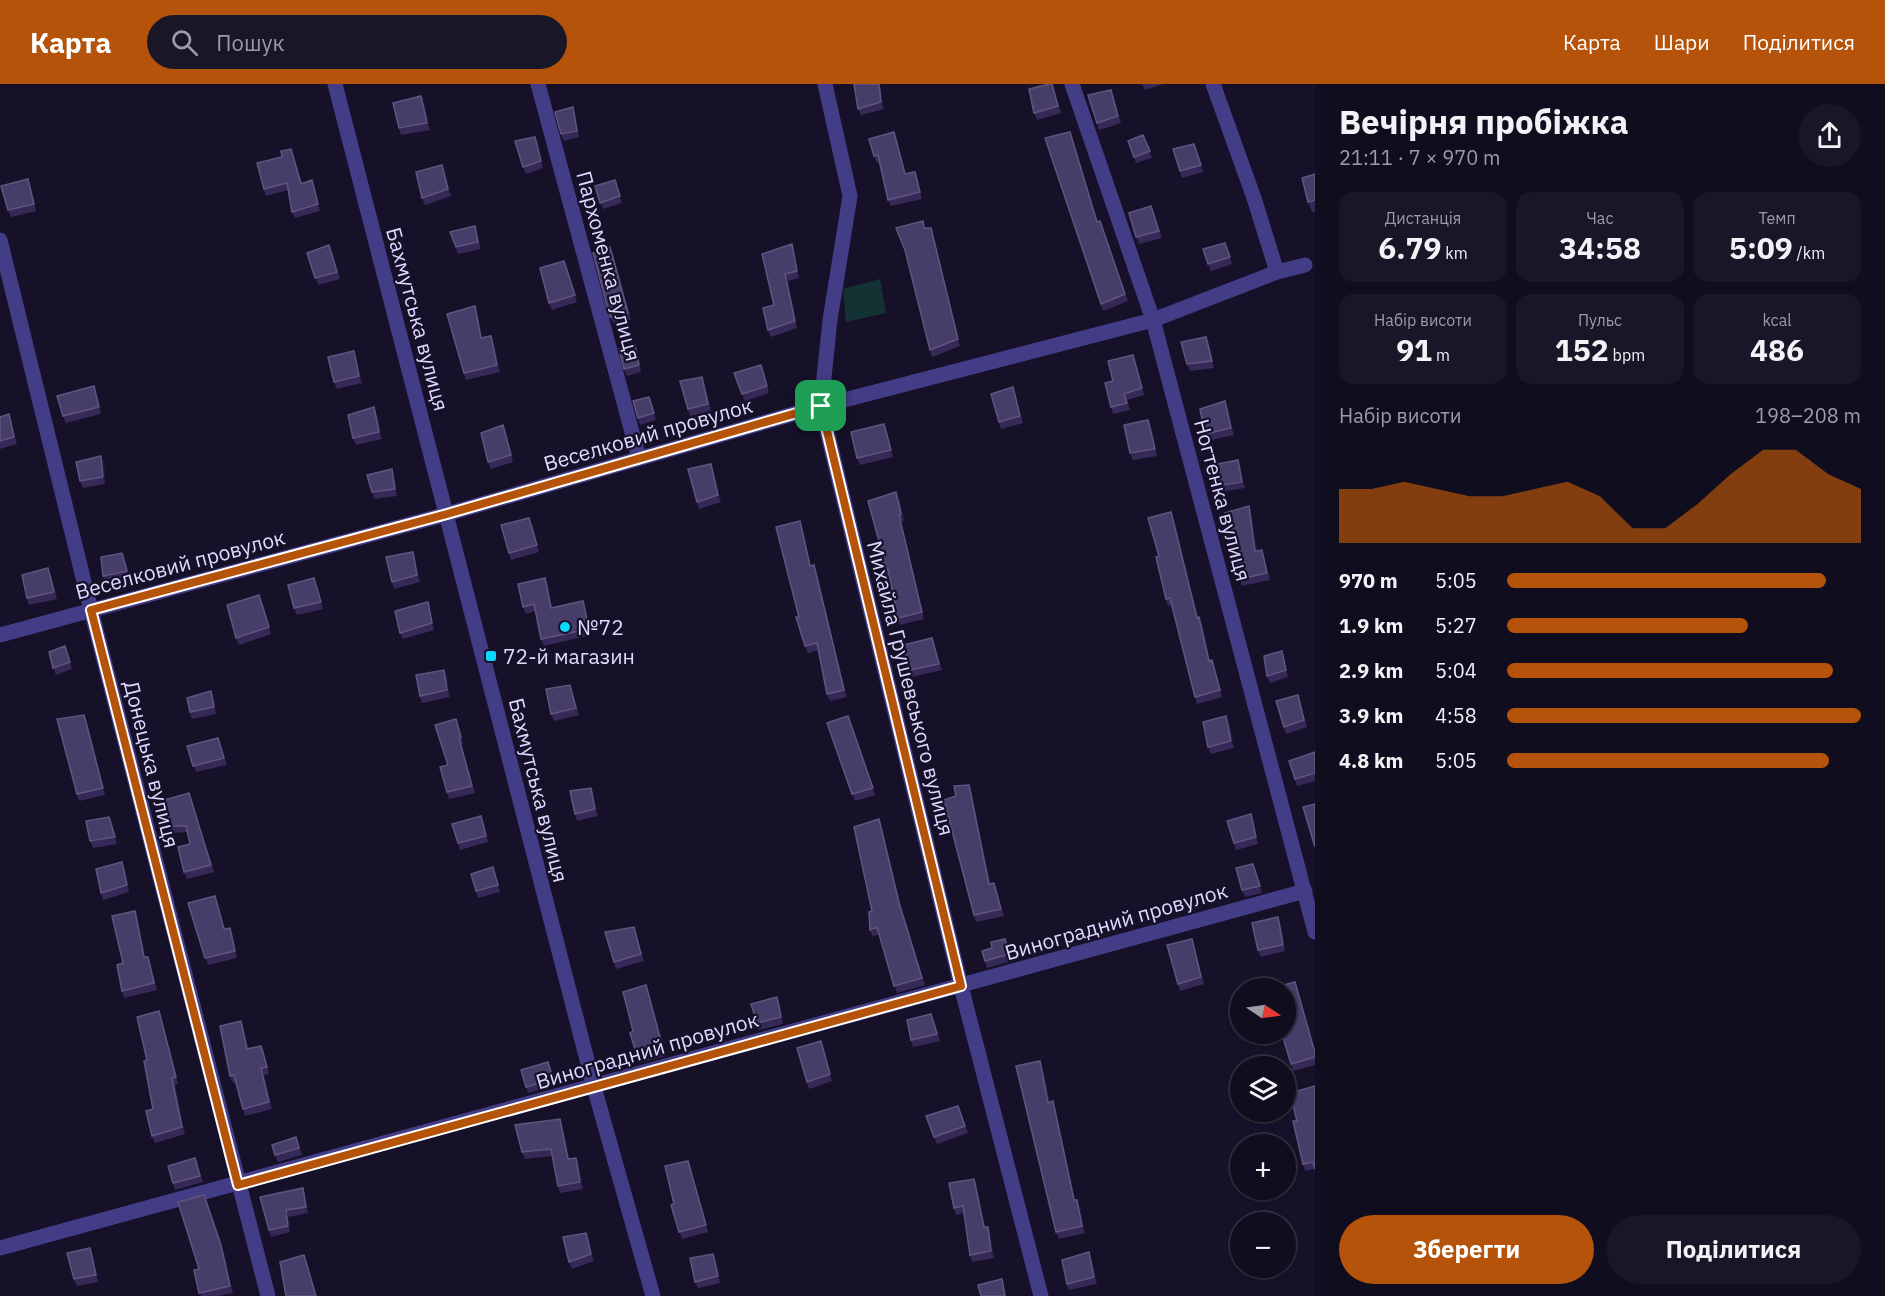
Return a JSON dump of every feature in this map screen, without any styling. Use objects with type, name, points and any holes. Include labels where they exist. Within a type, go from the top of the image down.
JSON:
[{"type":"street","name":"Бахмутська вулиця","points":[[335,84],[594,1087],[653,1296]]},
{"type":"street","name":"Пархоменка вулиця","points":[[538,84],[639,458]]},
{"type":"street","name":"Михайла Грушевського вулиця","points":[[825,84],[850,196],[830,320],[821,406],[961,986],[1041,1296]]},
{"type":"street","name":"Ногтенка вулиця","points":[[1072,84],[1152,320],[1315,932]]},
{"type":"street","points":[[1213,84],[1254,198],[1277,272]]},
{"type":"street","name":"Донецька вулиця","points":[[0,240],[91,610],[268,1296]]},
{"type":"street","name":"Веселковий провулок","points":[[0,634],[447,514],[821,406],[1152,320],[1277,272],[1305,265]]},
{"type":"street","name":"Виноградний провулок","points":[[0,1248],[238,1185],[1305,891]]},
{"type":"green space","points":[[880,279],[886,313],[846,322],[843,289]]},
{"type":"building","points":[[854,84],[879,84],[881,102],[858,109]]},
{"type":"building","points":[[1052,84],[1058,106],[1034,113],[1029,89]]},
{"type":"building","points":[[1111,90],[1118,116],[1097,123],[1088,95]]},
{"type":"building","points":[[421,96],[427,123],[399,128],[393,103]]},
{"type":"building","points":[[573,107],[577,131],[561,134],[555,112]]},
{"type":"building","points":[[894,132],[905,174],[915,172],[920,192],[888,200],[878,155],[874,156],[869,139]]},
{"type":"building","points":[[1070,132],[1097,222],[1100,221],[1125,294],[1101,304],[1045,138]]},
{"type":"building","points":[[1143,135],[1150,151],[1134,157],[1128,141]]},
{"type":"building","points":[[535,137],[541,161],[523,167],[515,141]]},
{"type":"building","points":[[1194,144],[1201,165],[1180,171],[1173,149]]},
{"type":"building","points":[[291,149],[301,184],[312,180],[318,204],[292,212],[287,183],[264,189],[257,163],[282,157],[281,151]]},
{"type":"building","points":[[442,165],[448,189],[422,198],[416,172]]},
{"type":"building","points":[[1315,174],[1315,200],[1308,202],[1302,178]]},
{"type":"building","points":[[28,179],[34,204],[8,210],[1,186]]},
{"type":"building","points":[[615,180],[620,196],[600,203],[595,186]]},
{"type":"building","points":[[1151,206],[1159,231],[1136,237],[1129,213]]},
{"type":"building","points":[[923,221],[924,228],[931,228],[958,339],[930,350],[905,250],[896,228]]},
{"type":"building","points":[[475,226],[478,242],[456,247],[450,232]]},
{"type":"building","points":[[1225,243],[1230,257],[1208,264],[1203,249]]},
{"type":"building","points":[[792,244],[797,271],[785,274],[795,321],[768,330],[763,308],[774,305],[762,254]]},
{"type":"building","points":[[329,245],[337,272],[315,278],[307,253]]},
{"type":"building","points":[[610,247],[628,313],[610,317],[593,253]]},
{"type":"building","points":[[564,261],[575,295],[549,303],[540,268]]},
{"type":"building","points":[[475,306],[481,338],[491,336],[497,365],[464,373],[447,314]]},
{"type":"building","points":[[1206,337],[1212,361],[1187,364],[1181,342]]},
{"type":"building","points":[[635,345],[639,365],[624,369],[619,349]]},
{"type":"building","points":[[354,351],[359,376],[334,382],[328,357]]},
{"type":"building","points":[[1133,355],[1142,388],[1124,394],[1127,403],[1111,407],[1105,383],[1113,381],[1108,361]]},
{"type":"building","points":[[761,365],[767,386],[742,394],[734,373]]},
{"type":"building","points":[[702,377],[708,404],[688,409],[680,381]]},
{"type":"building","points":[[94,386],[99,407],[63,416],[57,396]]},
{"type":"building","points":[[1013,387],[1020,416],[999,422],[991,394]]},
{"type":"building","points":[[649,397],[654,413],[638,418],[633,401]]},
{"type":"building","points":[[1225,401],[1231,428],[1205,434],[1200,409]]},
{"type":"building","points":[[374,407],[379,432],[353,438],[348,415]]},
{"type":"building","points":[[9,414],[14,437],[0,441],[0,417]]},
{"type":"building","points":[[1148,420],[1155,449],[1130,453],[1124,425]]},
{"type":"building","points":[[884,424],[891,450],[857,458],[851,432]]},
{"type":"building","points":[[503,425],[511,455],[488,462],[481,433]]},
{"type":"building","points":[[101,456],[103,477],[80,481],[76,462]]},
{"type":"building","points":[[1238,460],[1242,482],[1218,486],[1213,465]]},
{"type":"building","points":[[711,464],[718,495],[697,502],[688,469]]},
{"type":"building","points":[[392,469],[395,489],[372,492],[367,475]]},
{"type":"building","points":[[896,492],[901,514],[899,515],[922,612],[898,618],[888,569],[882,571],[877,546],[880,545],[868,501]]},
{"type":"building","points":[[1249,506],[1255,551],[1262,550],[1267,573],[1240,579],[1225,513]]},
{"type":"building","points":[[1171,512],[1197,618],[1199,617],[1209,661],[1212,660],[1220,690],[1195,697],[1170,598],[1166,599],[1156,557],[1159,556],[1148,518]]},
{"type":"building","points":[[529,518],[537,545],[509,553],[501,525]]},
{"type":"building","points":[[800,521],[810,566],[814,565],[844,690],[827,694],[817,643],[805,646],[796,617],[799,617],[776,527]]},
{"type":"building","points":[[413,552],[417,575],[392,582],[386,557]]},
{"type":"building","points":[[122,553],[127,571],[103,576],[101,557]]},
{"type":"building","points":[[48,568],[54,592],[27,598],[22,575]]},
{"type":"building","points":[[314,578],[321,602],[294,608],[288,585]]},
{"type":"building","points":[[545,578],[551,608],[583,601],[589,629],[541,639],[534,604],[523,607],[518,584]]},
{"type":"building","points":[[259,595],[269,627],[236,638],[227,605]]},
{"type":"building","points":[[428,602],[432,623],[400,633],[395,611]]},
{"type":"building","points":[[932,638],[939,664],[910,670],[903,645]]},
{"type":"building","points":[[65,646],[70,662],[53,668],[49,652]]},
{"type":"building","points":[[1282,651],[1286,670],[1267,676],[1264,656]]},
{"type":"building","points":[[444,670],[447,690],[420,696],[416,675]]},
{"type":"building","points":[[570,685],[576,708],[551,714],[546,689]]},
{"type":"building","points":[[211,691],[214,707],[190,712],[187,698]]},
{"type":"building","points":[[1298,695],[1304,720],[1284,727],[1276,701]]},
{"type":"building","points":[[84,715],[103,788],[77,794],[57,719]]},
{"type":"building","points":[[848,716],[873,788],[852,794],[827,723]]},
{"type":"building","points":[[1226,716],[1231,741],[1208,747],[1203,722]]},
{"type":"building","points":[[456,719],[472,786],[447,792],[440,767],[448,765],[435,725]]},
{"type":"building","points":[[218,738],[224,758],[193,766],[187,746]]},
{"type":"building","points":[[1315,752],[1315,773],[1295,779],[1289,761]]},
{"type":"building","points":[[969,785],[989,884],[994,883],[1001,909],[974,915],[944,800],[956,796],[954,786]]},
{"type":"building","points":[[591,788],[595,809],[575,814],[570,791]]},
{"type":"building","points":[[189,793],[211,865],[184,872],[178,847],[190,844],[186,826],[168,826],[161,801]]},
{"type":"building","points":[[1315,804],[1315,847],[1303,807]]},
{"type":"building","points":[[1251,814],[1256,837],[1234,843],[1227,821]]},
{"type":"building","points":[[481,816],[486,836],[458,843],[452,824]]},
{"type":"building","points":[[109,817],[115,837],[90,841],[86,821]]},
{"type":"building","points":[[879,819],[899,903],[922,978],[894,986],[877,927],[870,930],[869,912],[872,911],[854,827]]},
{"type":"building","points":[[122,862],[127,885],[101,893],[96,869]]},
{"type":"building","points":[[1253,864],[1260,886],[1242,890],[1236,868]]},
{"type":"building","points":[[493,867],[498,885],[476,891],[471,874]]},
{"type":"building","points":[[215,896],[224,929],[230,928],[235,951],[205,958],[188,903]]},
{"type":"building","points":[[135,911],[144,957],[148,957],[154,983],[122,991],[117,965],[123,963],[112,916]]},
{"type":"building","points":[[1278,917],[1283,945],[1258,950],[1252,923]]},
{"type":"building","points":[[634,927],[641,954],[614,962],[605,932]]},
{"type":"building","points":[[1005,939],[1009,954],[985,961],[982,951],[992,948],[991,942]]},
{"type":"building","points":[[1192,939],[1201,977],[1178,984],[1167,945]]},
{"type":"building","points":[[646,985],[663,1049],[637,1056],[630,1033],[633,1031],[623,992]]},
{"type":"building","points":[[1296,986],[1315,1057],[1296,1063],[1296,1056],[1289,1056],[1285,1044],[1296,1044]]},
{"type":"building","points":[[777,997],[781,1017],[757,1023],[751,1004]]},
{"type":"building","points":[[159,1011],[176,1077],[172,1078],[182,1127],[152,1136],[146,1111],[153,1109],[144,1061],[147,1060],[137,1017]]},
{"type":"building","points":[[931,1014],[937,1034],[911,1040],[907,1020]]},
{"type":"building","points":[[241,1021],[247,1049],[261,1046],[267,1067],[261,1068],[269,1102],[243,1109],[234,1075],[230,1076],[220,1026]]},
{"type":"building","points":[[821,1041],[830,1074],[807,1082],[797,1048]]},
{"type":"building","points":[[1040,1061],[1048,1103],[1053,1101],[1074,1200],[1077,1200],[1082,1226],[1056,1232],[1016,1066]]},
{"type":"building","points":[[548,1062],[553,1079],[526,1087],[521,1070]]},
{"type":"building","points":[[1315,1086],[1315,1169],[1313,1162],[1303,1164],[1293,1122],[1297,1121],[1296,1091]]},
{"type":"building","points":[[958,1106],[965,1126],[934,1137],[926,1116]]},
{"type":"building","points":[[560,1119],[568,1159],[576,1158],[580,1182],[558,1186],[551,1149],[522,1152],[515,1125]]},
{"type":"building","points":[[296,1137],[299,1148],[275,1155],[272,1145]]},
{"type":"building","points":[[195,1158],[200,1176],[173,1183],[168,1166]]},
{"type":"building","points":[[688,1161],[706,1225],[679,1232],[671,1205],[674,1204],[665,1166]]},
{"type":"building","points":[[974,1179],[984,1227],[988,1227],[991,1251],[970,1255],[963,1206],[954,1208],[949,1183]]},
{"type":"building","points":[[303,1188],[306,1207],[286,1210],[288,1226],[269,1230],[260,1197]]},
{"type":"building","points":[[204,1195],[221,1245],[230,1286],[199,1293],[194,1270],[199,1269],[178,1202]]},
{"type":"building","points":[[586,1233],[591,1254],[569,1262],[563,1237]]},
{"type":"building","points":[[90,1248],[96,1275],[74,1279],[67,1253]]},
{"type":"building","points":[[1089,1252],[1094,1277],[1067,1284],[1062,1260]]},
{"type":"building","points":[[713,1254],[718,1276],[695,1282],[690,1258]]},
{"type":"building","points":[[304,1255],[316,1296],[286,1296],[280,1262]]},
{"type":"building","points":[[1002,1279],[1005,1296],[981,1296],[978,1285]]},
{"type":"place","name":"№72","points":[[565,627]]},
{"type":"place","name":"72-й магазин","points":[[491,656]]},
{"type":"route","points":[[821,406],[961,986],[238,1185],[91,610],[447,514],[821,406]]}]
